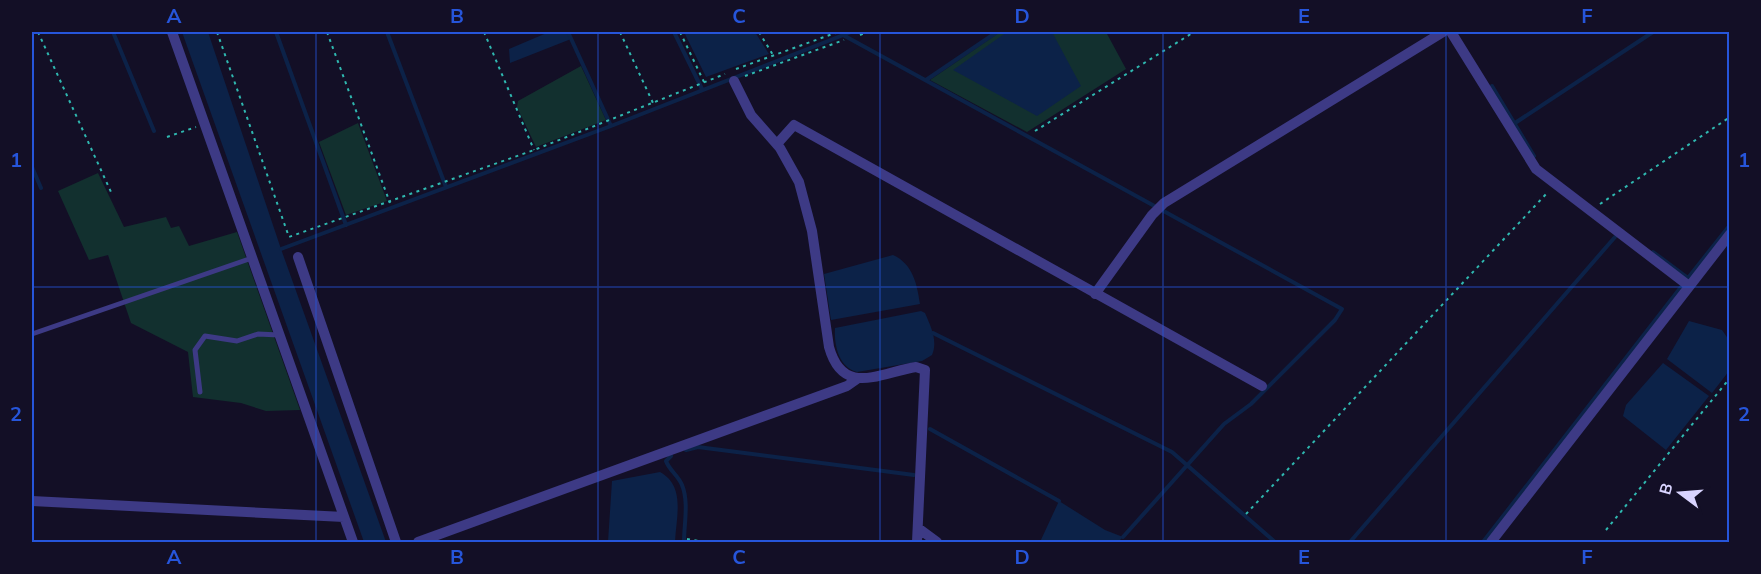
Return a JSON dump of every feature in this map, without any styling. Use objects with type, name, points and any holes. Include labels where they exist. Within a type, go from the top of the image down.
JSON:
[{"type":"street","points":[[172,32],[353,543]]},
{"type":"street","points":[[1095,294],[1152,215],[1164,203],[1443,32]]},
{"type":"street","points":[[1450,32],[1536,169],[1589,212],[1689,286]]},
{"type":"street","points":[[734,81],[751,115],[777,144],[790,163],[807,207],[831,357],[842,372],[857,379]]},
{"type":"street","points":[[777,144],[794,125],[1262,386]]},
{"type":"street","points":[[1491,543],[1730,234]]},
{"type":"street","points":[[298,258],[396,543]]},
{"type":"street","points":[[418,543],[847,386],[857,379],[916,367],[924,370],[926,378],[917,543]]},
{"type":"street","points":[[32,501],[344,517]]},
{"type":"street","points":[[918,528],[937,543]]},
{"type":"lane","points":[[32,334],[252,258]]},
{"type":"lane","points":[[200,392],[195,350],[205,336],[237,341],[258,334],[279,335]]},
{"type":"path","points":[[38,32],[111,192]]},
{"type":"path","points":[[217,32],[289,237],[534,150],[773,55],[838,32]]},
{"type":"path","points":[[327,32],[390,203]]},
{"type":"path","points":[[484,32],[534,150]]},
{"type":"path","points":[[620,32],[653,103]]},
{"type":"path","points":[[680,32],[704,82]]},
{"type":"path","points":[[759,32],[773,55]]},
{"type":"path","points":[[860,34],[867,32]]},
{"type":"path","points":[[1035,131],[1194,32]]},
{"type":"path","points":[[734,81],[843,40]]},
{"type":"path","points":[[1589,212],[1730,117]]},
{"type":"path","points":[[167,137],[206,124]]},
{"type":"path","points":[[1246,514],[1554,185]]},
{"type":"path","points":[[1606,530],[1730,378]]},
{"type":"path","points":[[687,539],[704,543]]},
{"type":"green space","points":[[1000,32],[1106,32],[1126,69],[1027,132],[930,80]]},
{"type":"green space","points":[[581,66],[606,120],[536,147],[517,107],[518,101]]},
{"type":"green space","points":[[358,123],[387,201],[346,215],[319,142]]},
{"type":"green space","points":[[98,173],[124,227],[166,217],[171,228],[179,226],[189,246],[237,232],[300,410],[266,411],[241,403],[193,397],[188,352],[131,323],[108,255],[89,260],[58,191]]},
{"type":"water","points":[[182,32],[208,32],[281,249],[386,542],[364,542]]},
{"type":"water","points":[[549,32],[568,32],[571,39],[510,63],[509,49]]},
{"type":"water","points":[[684,32],[755,32],[769,54],[706,77]]},
{"type":"water","points":[[1007,32],[1052,32],[1081,86],[1037,116],[953,70]]},
{"type":"water","points":[[893,255],[910,269],[920,304],[831,320],[824,274]]},
{"type":"water","points":[[921,311],[925,313],[933,334],[932,355],[922,361],[857,372],[841,360],[835,341],[835,328]]},
{"type":"water","points":[[1689,321],[1722,330],[1729,340],[1729,371],[1712,393],[1667,359]]},
{"type":"water","points":[[1663,363],[1709,396],[1666,450],[1623,416],[1626,405]]},
{"type":"water","points":[[660,472],[673,485],[678,503],[675,542],[608,542],[612,481]]},
{"type":"water","points":[[1059,501],[1105,530],[1123,537],[1118,542],[1040,542]]},
{"type":"waterway","points":[[113,32],[154,131]]},
{"type":"waterway","points":[[276,32],[346,225]]},
{"type":"waterway","points":[[387,32],[446,187]]},
{"type":"waterway","points":[[568,32],[611,126]]},
{"type":"waterway","points":[[674,32],[702,89]]},
{"type":"waterway","points":[[281,249],[611,126],[851,32]]},
{"type":"waterway","points":[[926,80],[997,32]]},
{"type":"waterway","points":[[1515,123],[1653,32]]},
{"type":"waterway","points":[[843,35],[1342,309],[1335,320],[1251,404],[1224,424],[1123,537]]},
{"type":"waterway","points":[[1492,86],[1534,156]]},
{"type":"waterway","points":[[32,167],[41,188]]},
{"type":"waterway","points":[[1688,278],[1730,225]]},
{"type":"waterway","points":[[1350,542],[1615,237]]},
{"type":"waterway","points":[[1483,542],[1688,278],[1653,252]]},
{"type":"waterway","points":[[933,333],[1172,452],[1275,542]]},
{"type":"waterway","points":[[930,429],[1059,501]]},
{"type":"waterway","points":[[686,450],[698,447],[914,475]]},
{"type":"waterway","points":[[671,456],[666,461],[680,481],[684,492],[686,513],[684,542]]}]
